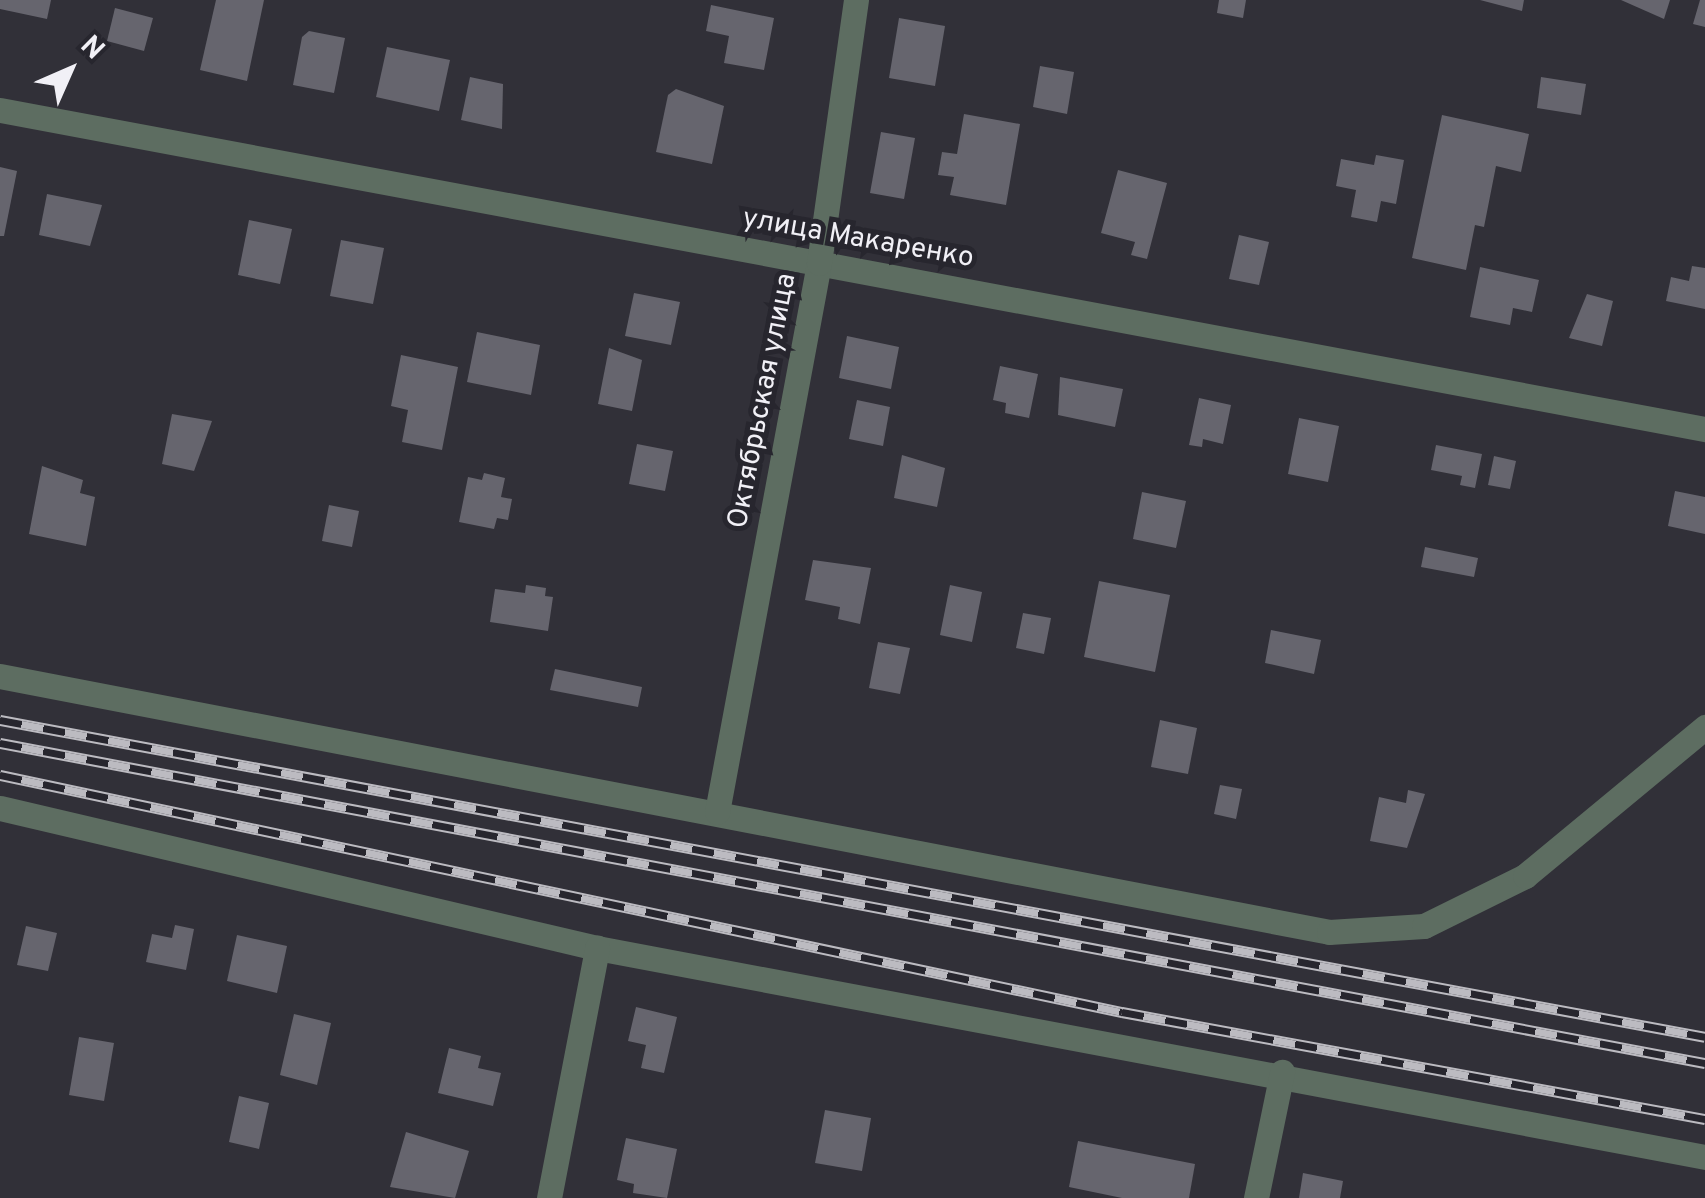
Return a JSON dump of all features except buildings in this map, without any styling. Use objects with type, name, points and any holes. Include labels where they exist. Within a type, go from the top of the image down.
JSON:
[{"type":"street","name":"Октябрьская улица","points":[[717,812],[819,263],[856,0]]},
{"type":"street","name":"улица Макаренко","points":[[0,110],[1705,429]]},
{"type":"street","points":[[0,676],[1328,932],[1424,926],[1525,876],[1705,726]]},
{"type":"street","points":[[0,808],[597,948],[1282,1072],[1705,1157]]},
{"type":"street","points":[[549,1198],[597,948]]},
{"type":"street","points":[[1256,1198],[1282,1072]]},
{"type":"railway","points":[[0,720],[1705,1037]]},
{"type":"railway","points":[[0,743],[1705,1063]]},
{"type":"railway","points":[[0,775],[1122,1012],[1705,1119]]}]
